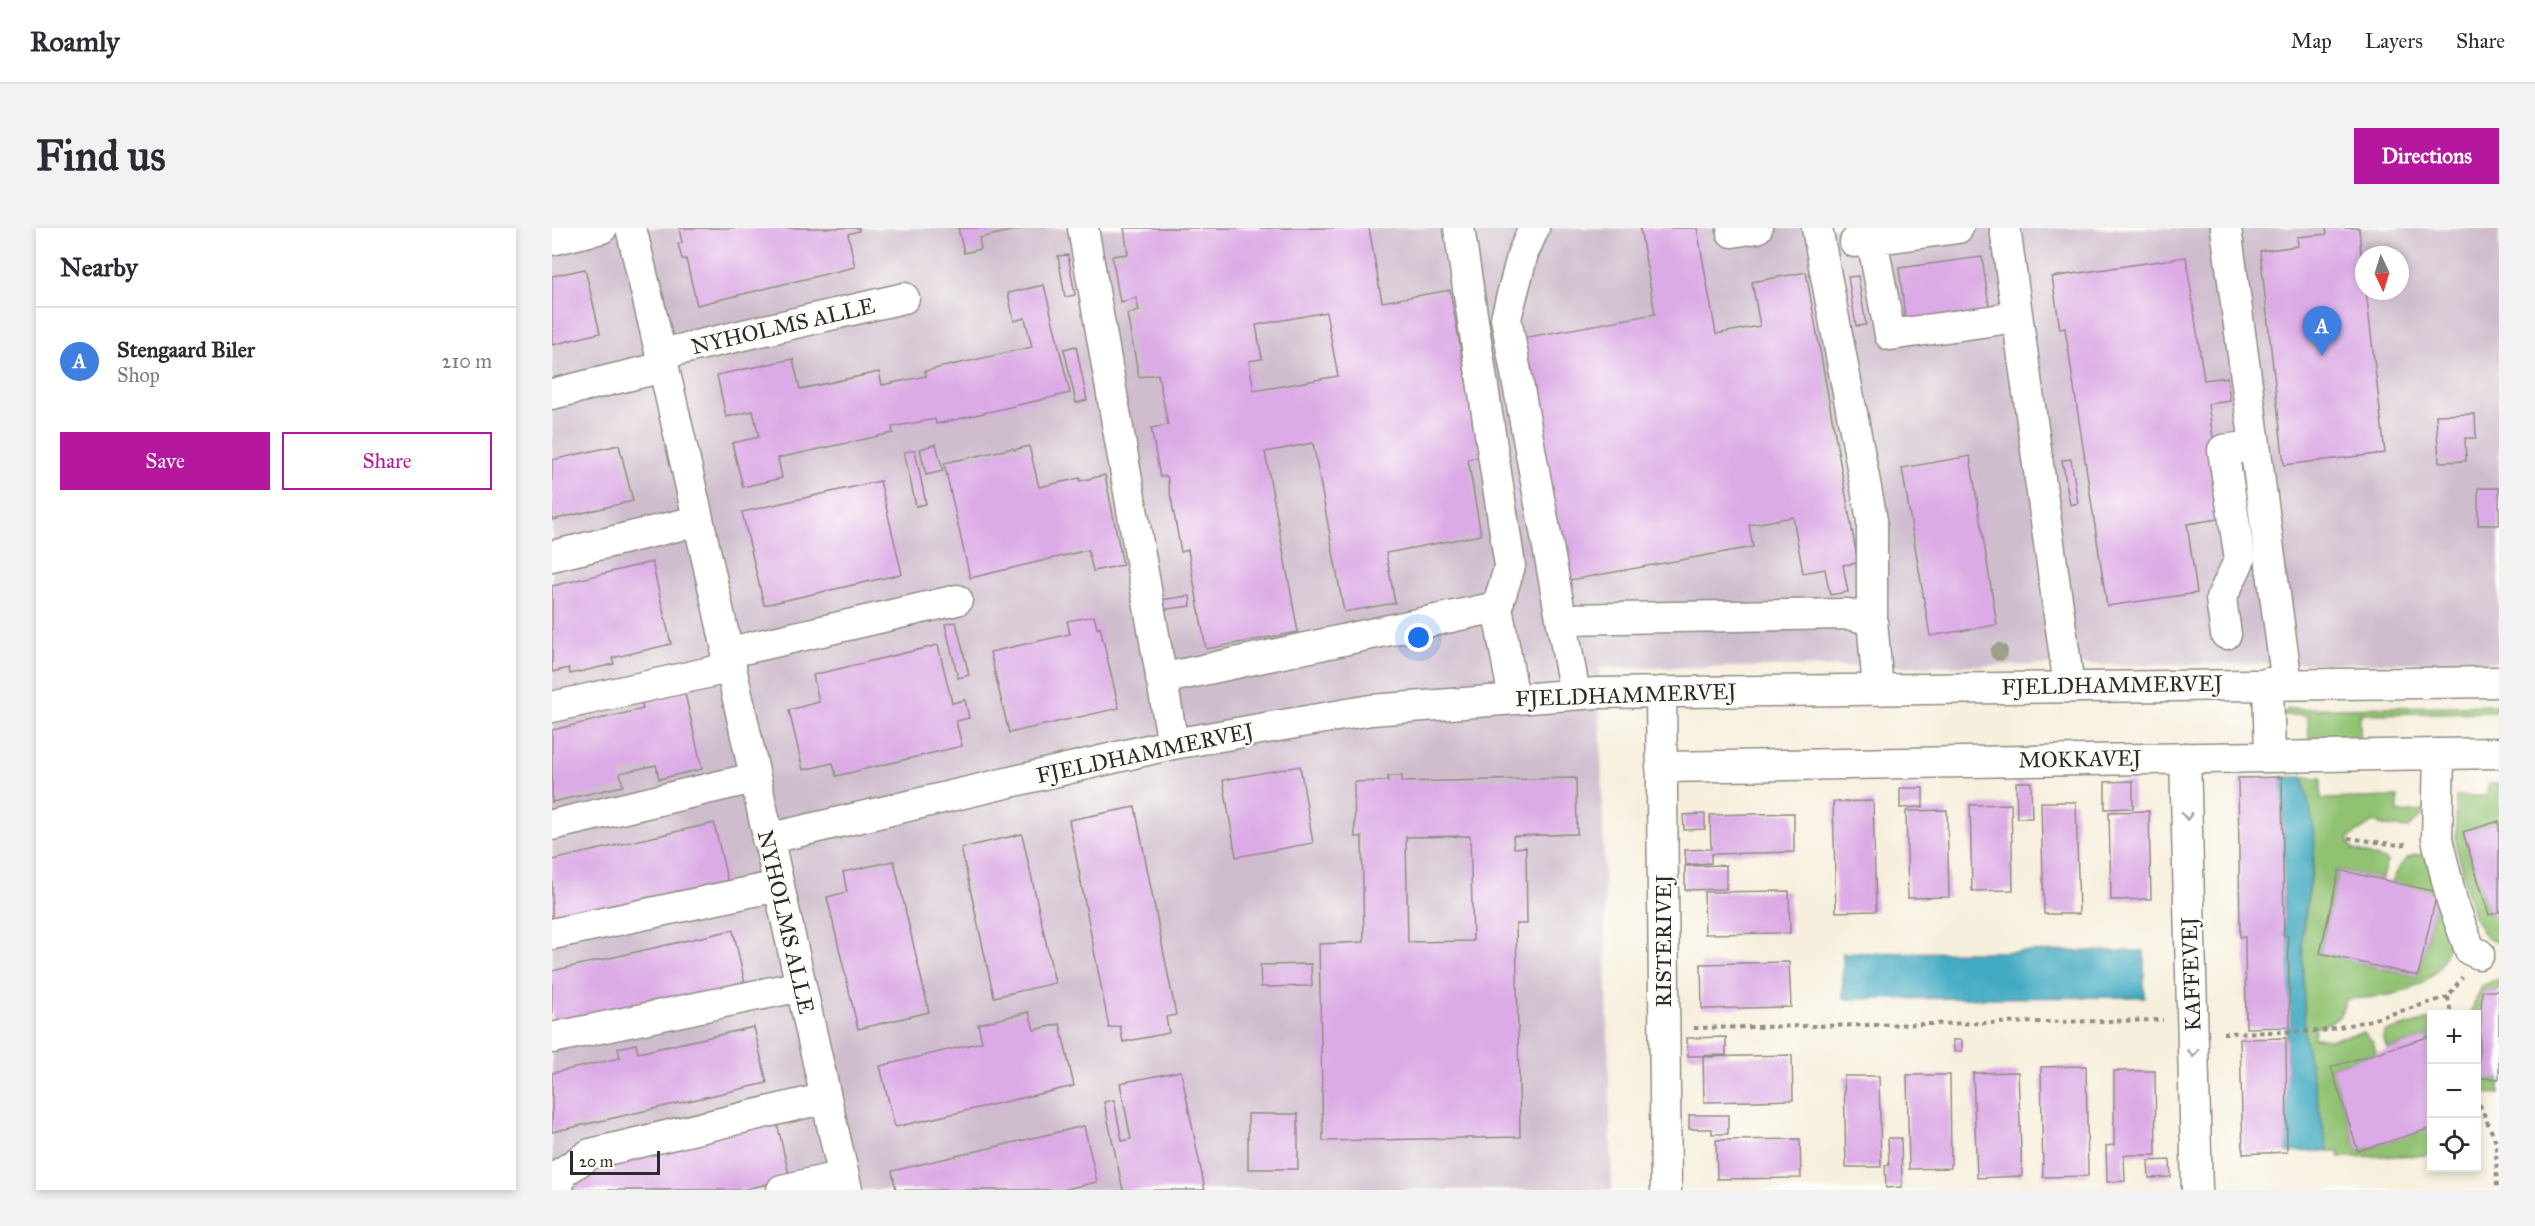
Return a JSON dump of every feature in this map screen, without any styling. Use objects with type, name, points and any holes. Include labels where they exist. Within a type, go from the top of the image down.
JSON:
[{"type":"street","points":[[552,240],[602,228]]},
{"type":"street","name":"NYHOLMS ALLE","points":[[631,228],[846,1183]]},
{"type":"street","points":[[1083,228],[1173,744]]},
{"type":"street","points":[[1460,228],[1510,566],[1497,607],[1514,699]]},
{"type":"street","points":[[1534,228],[1523,253],[1506,318],[1575,694]]},
{"type":"street","points":[[1817,228],[1872,520],[1872,620],[1878,689]]},
{"type":"street","points":[[1958,228],[1864,241],[1890,334],[2017,317]]},
{"type":"street","points":[[2005,228],[2069,686]]},
{"type":"street","points":[[2226,228],[2254,446],[2278,684],[2270,756]]},
{"type":"street","name":"NYHOLMS ALLE","points":[[662,360],[904,298]]},
{"type":"street","points":[[552,394],[662,360]]},
{"type":"street","points":[[2226,634],[2221,600],[2240,559],[2223,450],[2254,446]]},
{"type":"street","points":[[552,556],[697,521]]},
{"type":"street","points":[[552,707],[957,600]]},
{"type":"street","points":[[1161,679],[1497,607]]},
{"type":"street","points":[[1563,619],[1848,614],[1872,620]]},
{"type":"street","name":"FJELDHAMMERVEJ","points":[[767,839],[1173,744],[1371,710],[1575,694],[2499,681]]},
{"type":"street","name":"RISTERIVEJ","points":[[1661,692],[1666,1190]]},
{"type":"street","name":"MOKKAVEJ","points":[[1661,767],[2499,753]]},
{"type":"street","points":[[2439,754],[2437,839],[2452,901],[2470,950],[2479,954]]},
{"type":"street","name":"KAFFEVEJ","points":[[2185,758],[2197,1190]]},
{"type":"street","points":[[552,825],[754,778]]},
{"type":"street","points":[[552,934],[778,886]]},
{"type":"street","points":[[552,1038],[801,986]]},
{"type":"street","points":[[558,1190],[560,1174],[590,1154],[826,1098]]},
{"type":"street","points":[[782,1190],[846,1183]]},
{"type":"path","points":[[2348,838],[2399,845],[2437,839]]},
{"type":"path","points":[[1663,1029],[2192,1027],[2314,1032],[2371,1020],[2448,997],[2450,1010]]},
{"type":"path","points":[[2481,1108],[2496,1142],[2497,1190]]},
{"type":"shaded area","points":[[552,228],[2499,228],[2499,662],[1599,668],[1612,1190],[552,1190]]},
{"type":"green space","points":[[2499,705],[2499,712],[2360,714],[2360,741],[2309,742],[2308,715],[2283,715],[2288,709]]},
{"type":"green space","points":[[2303,777],[2321,778],[2321,799],[2398,797],[2398,813],[2424,811],[2421,817],[2408,828],[2373,822],[2348,838],[2352,849],[2387,861],[2381,880],[2339,870],[2320,953],[2418,976],[2437,893],[2392,883],[2404,862],[2413,855],[2419,854],[2426,855],[2447,922],[2448,941],[2444,959],[2435,973],[2424,983],[2410,990],[2378,997],[2345,999],[2336,1019],[2315,1027],[2314,1038],[2331,1039],[2364,1032],[2373,1042],[2376,1053],[2331,1067],[2358,1151],[2427,1129],[2427,1155],[2340,1157],[2339,1151],[2328,1151],[2305,1040],[2302,935],[2314,861],[2314,829]]},
{"type":"green space","points":[[2488,784],[2499,784],[2499,821],[2463,833],[2489,915],[2499,912],[2499,943],[2486,938],[2473,916],[2456,846],[2456,796],[2487,796]]},
{"type":"green space","points":[[2499,980],[2499,991],[2482,991],[2499,1079],[2499,1094],[2481,1093],[2481,1010],[2472,1010],[2482,986]]},
{"type":"green space","points":[[2427,1020],[2427,1037],[2388,1049],[2383,1039],[2384,1032]]},
{"type":"water","points":[[2282,777],[2303,777],[2314,829],[2315,845],[2302,935],[2305,1040],[2328,1151],[2287,1152],[2286,1028],[2290,1027],[2288,936],[2284,936]]},
{"type":"water","points":[[2144,951],[2144,997],[1843,999],[1843,953]]},
{"type":"building","points":[[679,228],[859,228],[859,231],[848,234],[855,267],[697,305],[686,259],[682,259],[678,244],[682,243]]},
{"type":"building","points":[[958,228],[1020,229],[979,238],[981,249],[964,253]]},
{"type":"building","points":[[1124,228],[1369,228],[1382,302],[1450,290],[1480,457],[1468,459],[1481,535],[1386,553],[1395,603],[1344,612],[1313,443],[1265,452],[1298,632],[1206,649],[1188,550],[1181,552],[1167,476],[1160,477],[1151,428],[1168,425],[1158,374],[1139,377],[1127,314],[1139,311],[1136,298],[1120,302],[1112,256],[1128,254]],"holes":[[[1326,312],[1338,376],[1254,391],[1249,361],[1262,359],[1256,325]]]},
{"type":"building","points":[[1640,228],[1697,228],[1716,334],[1760,326],[1752,282],[1806,272],[1858,563],[1843,565],[1848,592],[1830,595],[1825,569],[1803,573],[1793,517],[1749,525],[1753,547],[1565,581],[1522,338],[1655,314]]},
{"type":"building","points":[[2326,228],[2359,228],[2360,246],[2355,246],[2355,300],[2367,300],[2385,453],[2284,465],[2260,251],[2298,246],[2297,237],[2327,234]]},
{"type":"building","points":[[1068,255],[1075,295],[1065,297],[1058,256]]},
{"type":"building","points":[[1982,257],[1990,313],[1906,324],[1899,268]]},
{"type":"building","points":[[2186,257],[2204,380],[2227,377],[2230,401],[2208,404],[2225,518],[2187,524],[2197,593],[2107,606],[2065,328],[2060,329],[2052,277]]},
{"type":"building","points":[[585,269],[600,333],[552,345],[552,276]]},
{"type":"building","points":[[1858,276],[1866,325],[1856,326],[1848,277]]},
{"type":"building","points":[[1044,285],[1070,393],[936,424],[935,419],[892,427],[893,433],[778,458],[782,478],[743,487],[732,443],[759,437],[753,411],[726,417],[717,375],[793,359],[800,389],[879,372],[882,385],[926,376],[925,371],[1032,347],[1025,318],[1014,321],[1008,293]]},
{"type":"building","points":[[1076,346],[1087,400],[1076,403],[1064,349]]},
{"type":"building","points":[[2475,414],[2476,438],[2465,438],[2466,461],[2439,462],[2436,415]]},
{"type":"building","points":[[936,444],[943,471],[926,475],[920,449]]},
{"type":"building","points":[[619,445],[633,501],[552,520],[552,460]]},
{"type":"building","points":[[1029,446],[1039,487],[1105,475],[1123,565],[1093,571],[1088,550],[970,578],[944,463]]},
{"type":"building","points":[[915,450],[926,504],[916,506],[904,452]]},
{"type":"building","points":[[1970,456],[1997,625],[1930,636],[1902,468]]},
{"type":"building","points":[[2071,459],[2078,503],[2070,505],[2062,460]]},
{"type":"building","points":[[880,481],[902,574],[764,605],[742,512]]},
{"type":"building","points":[[2478,488],[2499,488],[2499,525],[2478,525]]},
{"type":"building","points":[[652,562],[671,644],[612,658],[614,664],[570,674],[569,668],[552,672],[552,586]]},
{"type":"building","points":[[1190,596],[1191,606],[1160,610],[1159,600]]},
{"type":"building","points":[[1094,616],[1097,628],[1100,627],[1119,708],[1009,733],[990,652],[1070,634],[1067,621]]},
{"type":"building","points":[[956,622],[969,675],[958,678],[945,624]]},
{"type":"building","points":[[938,645],[952,703],[965,700],[969,718],[956,721],[962,746],[836,776],[833,763],[803,770],[789,710],[819,702],[813,675]]},
{"type":"building","points":[[684,689],[702,769],[659,779],[656,765],[620,773],[623,786],[552,802],[552,730],[643,709],[641,699]]},
{"type":"building","points":[[1300,766],[1313,843],[1236,857],[1223,780]]},
{"type":"building","points":[[1388,776],[1402,776],[1402,782],[1576,778],[1577,834],[1513,836],[1514,848],[1526,847],[1527,924],[1516,924],[1520,1137],[1323,1141],[1319,944],[1364,942],[1362,837],[1355,837],[1354,782],[1388,781]],"holes":[[[1470,836],[1473,941],[1408,942],[1406,837]]]},
{"type":"building","points":[[2282,777],[2284,936],[2288,936],[2290,1027],[2246,1028],[2245,937],[2240,937],[2238,778]]},
{"type":"building","points":[[2133,781],[2133,808],[2105,809],[2105,782]]},
{"type":"building","points":[[2016,782],[2031,782],[2032,818],[2017,818]]},
{"type":"building","points":[[1900,788],[1923,788],[1923,807],[1900,808]]},
{"type":"building","points":[[1873,801],[1876,911],[1836,912],[1833,802]]},
{"type":"building","points":[[2041,802],[2076,802],[2079,914],[2044,914]]},
{"type":"building","points":[[2011,804],[2013,890],[1972,891],[1970,805]]},
{"type":"building","points":[[1135,807],[1176,1015],[1166,1017],[1169,1033],[1123,1042],[1120,1026],[1109,1028],[1069,820]]},
{"type":"building","points":[[1947,810],[1949,897],[1908,898],[1906,811]]},
{"type":"building","points":[[2149,811],[2151,899],[2111,900],[2109,812]]},
{"type":"building","points":[[1794,813],[1794,852],[1711,854],[1711,863],[1686,865],[1685,850],[1711,849],[1710,815]]},
{"type":"building","points":[[1705,814],[1705,829],[1684,830],[1683,815]]},
{"type":"building","points":[[2499,821],[2499,912],[2489,915],[2463,832]]},
{"type":"building","points":[[714,823],[729,888],[663,904],[661,895],[552,920],[552,860]]},
{"type":"building","points":[[1022,834],[1055,983],[994,997],[961,848]]},
{"type":"building","points":[[894,861],[929,1012],[858,1029],[827,897],[847,892],[843,872]]},
{"type":"building","points":[[1726,865],[1726,889],[1685,890],[1685,866]]},
{"type":"building","points":[[2339,870],[2437,892],[2418,976],[2320,953]]},
{"type":"building","points":[[1789,891],[1790,933],[1705,934],[1704,892]]},
{"type":"building","points":[[733,930],[746,988],[552,1031],[552,971]]},
{"type":"building","points":[[1789,962],[1791,1007],[1702,1009],[1701,964]]},
{"type":"building","points":[[1311,964],[1312,986],[1261,987],[1260,965]]},
{"type":"building","points":[[2482,991],[2499,991],[2499,1079],[2481,1078]]},
{"type":"building","points":[[1029,1012],[1034,1030],[1060,1024],[1074,1086],[895,1127],[880,1066],[982,1042],[978,1024]]},
{"type":"building","points":[[754,1027],[767,1083],[552,1132],[552,1073],[620,1058],[618,1048],[636,1044],[638,1053]]},
{"type":"building","points":[[1726,1037],[1726,1055],[1688,1056],[1687,1038]]},
{"type":"building","points":[[2427,1037],[2427,1130],[2358,1151],[2331,1067]]},
{"type":"building","points":[[2286,1038],[2287,1152],[2243,1154],[2240,1039]]},
{"type":"building","points":[[1953,1040],[1962,1040],[1962,1051],[1954,1052]]},
{"type":"building","points":[[1792,1055],[1793,1100],[1704,1102],[1703,1057]]},
{"type":"building","points":[[2086,1066],[2088,1176],[2043,1177],[2041,1067]]},
{"type":"building","points":[[1181,1071],[1205,1190],[1123,1190],[1104,1102],[1114,1100],[1122,1141],[1131,1139],[1120,1083]]},
{"type":"building","points":[[2114,1071],[2155,1071],[2156,1155],[2124,1155],[2125,1181],[2107,1182],[2106,1146],[2114,1145]]},
{"type":"building","points":[[2018,1072],[2022,1176],[1977,1178],[1973,1073]]},
{"type":"building","points":[[1907,1075],[1950,1075],[1951,1168],[1909,1169]]},
{"type":"building","points":[[1844,1076],[1879,1076],[1881,1167],[1846,1167]]},
{"type":"building","points":[[1248,1114],[1298,1114],[1298,1169],[1248,1169]]},
{"type":"building","points":[[1689,1115],[1728,1115],[1728,1134],[1712,1134],[1712,1129],[1689,1129]]},
{"type":"building","points":[[777,1123],[790,1179],[741,1190],[569,1190],[568,1186],[589,1168]]},
{"type":"building","points":[[1084,1126],[1097,1182],[1062,1190],[896,1190],[892,1171]]},
{"type":"building","points":[[1888,1138],[1901,1138],[1902,1187],[1886,1188],[1885,1165],[1889,1165]]},
{"type":"building","points":[[1800,1139],[1801,1178],[1717,1179],[1716,1140]]},
{"type":"building","points":[[2170,1160],[2171,1177],[2149,1178],[2148,1161]]},
{"type":"place","name":"Stengaard Biler","points":[[2322,356]]}]
